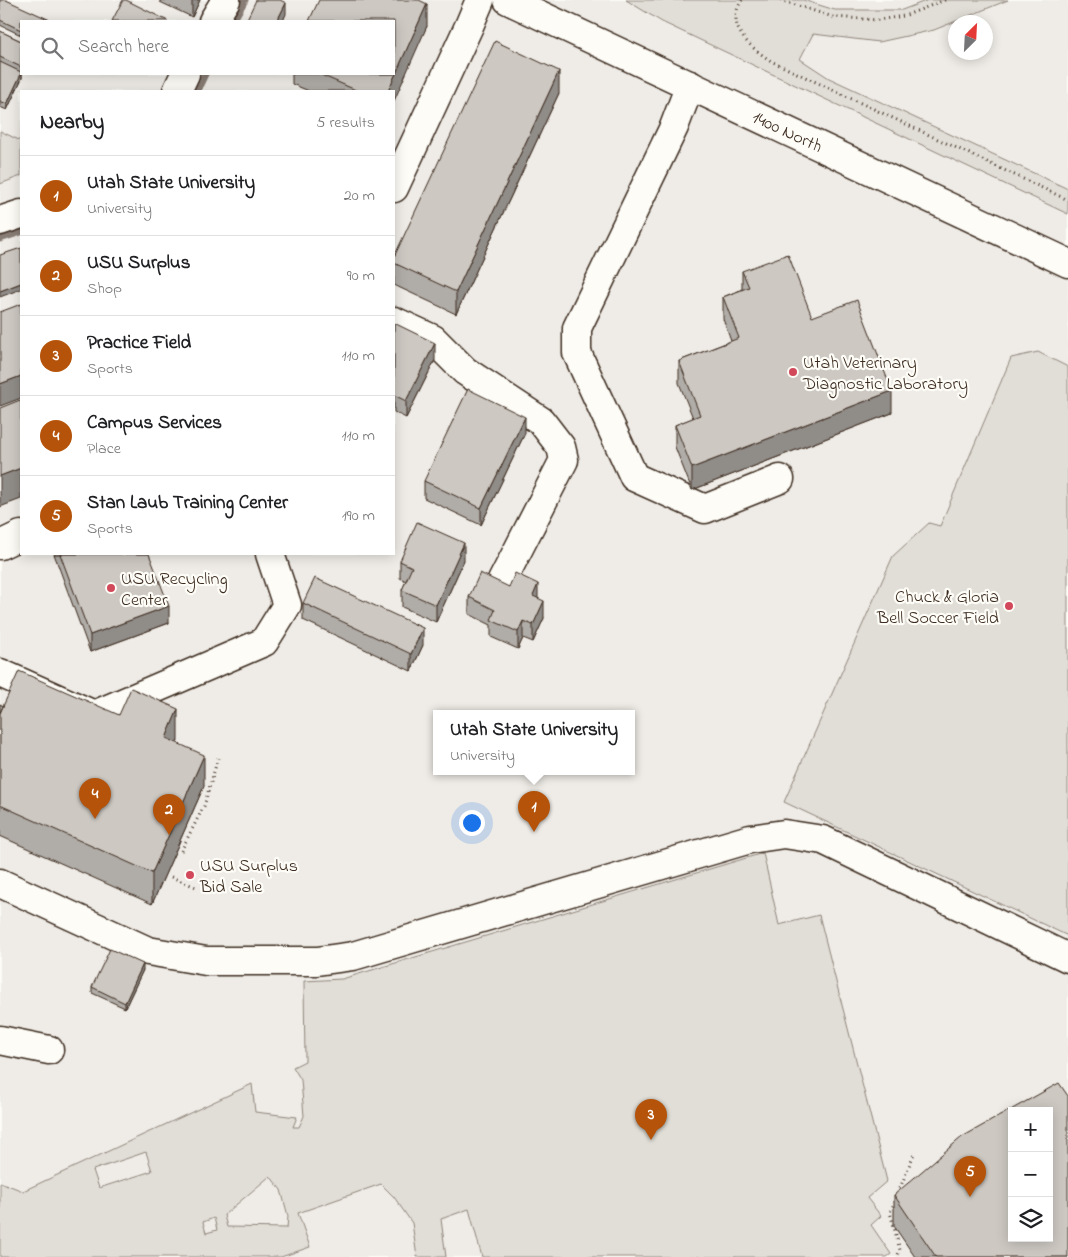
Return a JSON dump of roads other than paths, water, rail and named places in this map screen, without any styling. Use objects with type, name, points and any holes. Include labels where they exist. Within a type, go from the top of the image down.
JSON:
[{"type":"street","points":[[214,20],[226,0]]},
{"type":"street","points":[[395,182],[480,0]]},
{"type":"street","name":"1400 North","points":[[508,0],[1068,263]]},
{"type":"street","points":[[177,90],[185,75]]},
{"type":"street","points":[[690,85],[674,127],[578,328],[577,353],[634,477],[705,509],[780,479]]},
{"type":"street","points":[[0,221],[20,214]]},
{"type":"street","points":[[395,321],[434,340],[465,371],[541,421],[561,447],[564,460],[502,581]]},
{"type":"street","points":[[0,545],[20,535]]},
{"type":"street","points":[[0,673],[94,715],[264,642],[287,605],[270,555]]},
{"type":"street","points":[[0,884],[148,951],[206,962],[317,961],[353,956],[750,839],[784,834],[823,840],[1068,958]]},
{"type":"street","points":[[0,1040],[50,1050]]},
{"type":"waterway","points":[[234,20],[245,0]]},
{"type":"waterway","points":[[197,90],[205,75]]},
{"type":"waterway","points":[[0,239],[20,232]]},
{"type":"place","name":"Utah Veterinary Diagnostic Laboratory","points":[[793,372]]},
{"type":"place","name":"USU Recycling Center","points":[[111,588]]},
{"type":"place","name":"Chuck & Gloria Bell Soccer Field","points":[[1009,606]]},
{"type":"place","name":"Campus Services","points":[[95,819]]},
{"type":"place","name":"Utah State University","points":[[534,832]]},
{"type":"place","name":"USU Surplus","points":[[169,835]]},
{"type":"place","name":"USU Surplus Bid Sale","points":[[190,875]]},
{"type":"place","name":"Practice Field","points":[[651,1140]]},
{"type":"place","name":"Stan Laub Training Center","points":[[970,1197]]}]
